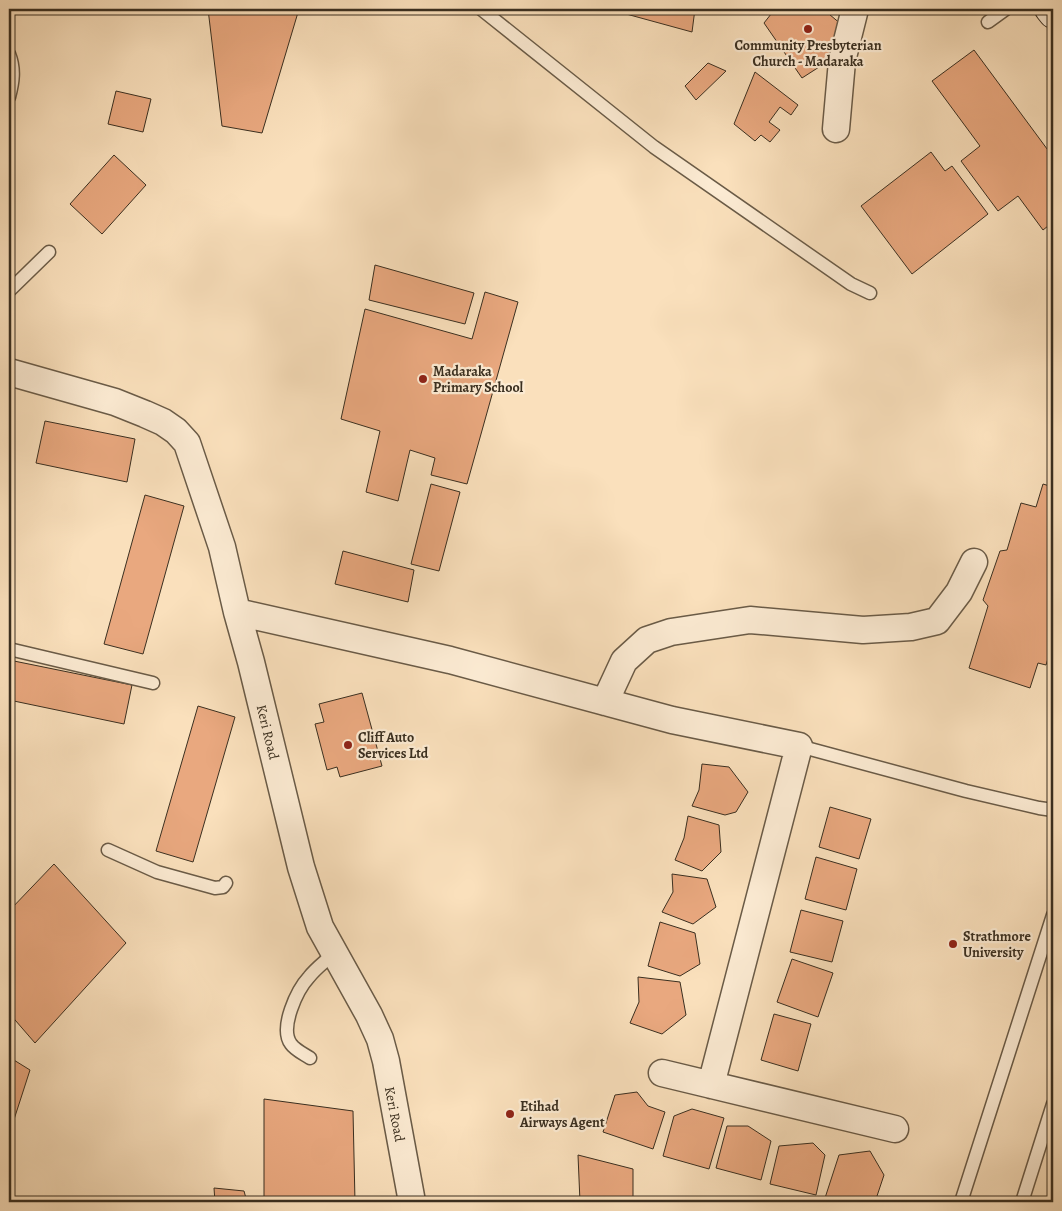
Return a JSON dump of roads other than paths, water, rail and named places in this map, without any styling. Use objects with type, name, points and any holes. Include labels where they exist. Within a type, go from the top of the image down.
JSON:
[{"type":"main road","points":[[1049,9],[1053,14]]},
{"type":"street","points":[[836,129],[842,62],[856,9]]},
{"type":"street","name":"Keri Road","points":[[9,372],[115,402],[164,422],[176,431],[186,443],[222,547],[301,867],[320,927],[369,1014],[380,1039],[386,1061],[412,1202]]},
{"type":"street","points":[[605,702],[624,661],[647,640],[671,632],[750,620],[863,630],[911,627],[937,621],[959,592],[974,562]]},
{"type":"street","points":[[237,612],[450,660],[672,720],[800,746],[711,1085]]},
{"type":"street","points":[[662,1073],[895,1129]]},
{"type":"lane","points":[[481,9],[654,147],[851,284],[870,292]]},
{"type":"lane","points":[[988,22],[1006,9]]},
{"type":"lane","points":[[9,54],[12,64],[13,82],[9,97]]},
{"type":"lane","points":[[9,290],[49,252]]},
{"type":"lane","points":[[9,649],[153,683]]},
{"type":"lane","points":[[800,746],[966,791],[1053,810]]},
{"type":"lane","points":[[108,850],[157,872],[215,888],[223,887],[226,883]]},
{"type":"lane","points":[[961,1202],[1053,915]]},
{"type":"lane","points":[[310,1058],[291,1044],[288,1033],[288,1020],[293,1002],[308,977],[334,953]]},
{"type":"lane","points":[[1022,1202],[1053,1104]]},
{"type":"place","name":"Community Presbyterian Church - Madaraka","points":[[808,29]]},
{"type":"place","name":"Madaraka Primary School","points":[[423,379]]},
{"type":"place","name":"Cliff Auto Services Ltd","points":[[348,745]]},
{"type":"place","name":"Strathmore University","points":[[953,944]]},
{"type":"place","name":"Etihad Airways Agent","points":[[510,1114]]}]
